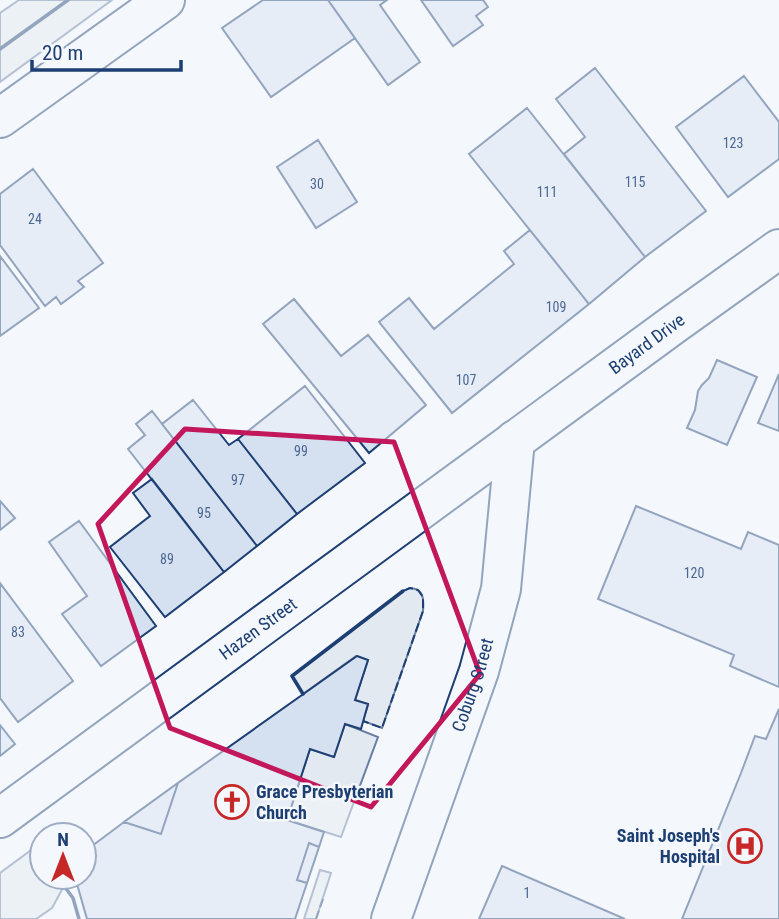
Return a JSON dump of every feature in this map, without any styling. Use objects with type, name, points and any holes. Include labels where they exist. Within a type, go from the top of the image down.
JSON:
[{"type":"street","points":[[0,118],[165,0]]},
{"type":"street","name":"Bayard Drive","points":[[516,440],[779,249]]},
{"type":"street","name":"Hazen Street","points":[[0,818],[516,440]]},
{"type":"street","name":"Coburg Street","points":[[391,919],[478,671],[501,589],[516,440]]},
{"type":"highlighted area","points":[[185,429],[394,442],[480,674],[371,807],[170,728],[98,524]]},
{"type":"shaded area","points":[[19,0],[112,0],[0,82],[0,13]]},
{"type":"shaded area","points":[[410,588],[418,590],[422,595],[423,611],[382,728],[363,721],[368,705],[355,700],[368,660],[356,656],[303,694],[292,676]]},
{"type":"shaded area","points":[[345,724],[378,737],[341,837],[287,820],[310,749],[334,757]]},
{"type":"shaded area","points":[[28,852],[28,891],[61,891],[52,908],[36,919],[0,919],[0,873]]},
{"type":"shaded area","points":[[320,870],[331,873],[316,919],[304,919]]},
{"type":"building","points":[[263,0],[328,0],[355,38],[271,97],[222,28]]},
{"type":"building","points":[[328,0],[387,0],[380,5],[420,62],[388,85]]},
{"type":"building","points":[[421,0],[483,0],[488,7],[476,16],[483,25],[453,46]]},
{"type":"building","points":[[595,68],[706,211],[645,257],[564,154],[585,137],[556,99]]},
{"type":"building","points":[[744,76],[779,122],[779,159],[728,197],[676,127]]},
{"type":"building","points":[[527,108],[645,257],[589,304],[469,154]]},
{"type":"building","points":[[318,140],[357,202],[316,228],[277,167]]},
{"type":"building","points":[[33,169],[103,263],[78,281],[84,287],[61,304],[56,297],[45,306],[0,245],[0,194]]},
{"type":"building","points":[[530,230],[589,304],[452,413],[379,322],[409,298],[434,329],[514,264],[504,251]]},
{"type":"building","points":[[0,256],[39,308],[0,336]]},
{"type":"building","points":[[294,299],[341,356],[368,335],[426,405],[369,453],[263,324]]},
{"type":"building","points":[[717,360],[757,377],[727,445],[687,428],[695,410],[698,391],[709,378]]},
{"type":"building","points":[[779,374],[779,431],[758,423]]},
{"type":"building","points":[[305,386],[365,463],[297,514],[238,439]]},
{"type":"building","points":[[193,400],[229,445],[238,439],[297,514],[257,546],[162,424]]},
{"type":"building","points":[[152,411],[257,546],[224,572],[128,449],[145,435],[136,424]]},
{"type":"building","points":[[152,479],[224,572],[165,617],[110,547],[150,516],[133,493]]},
{"type":"building","points":[[0,501],[15,518],[0,530]]},
{"type":"building","points":[[636,506],[741,549],[748,532],[779,545],[779,687],[730,666],[734,655],[598,599]]},
{"type":"building","points":[[79,521],[156,626],[101,666],[62,614],[87,596],[49,542]]},
{"type":"building","points":[[0,583],[73,681],[18,722],[0,698]]},
{"type":"building","name":"Grace Presbyterian Church","points":[[357,656],[368,660],[355,700],[368,704],[361,729],[345,724],[334,757],[310,749],[287,820],[324,832],[319,847],[309,843],[297,880],[307,883],[295,919],[87,919],[79,891],[98,891],[98,842],[124,822],[161,834],[178,783]]},
{"type":"building","name":"Saint Joseph's Hospital","points":[[779,709],[779,919],[682,919],[755,736],[766,739]]},
{"type":"building","points":[[0,725],[15,744],[0,756]]},
{"type":"building","points":[[178,783],[161,834],[124,822]]},
{"type":"building","points":[[309,843],[319,847],[307,883],[297,880]]},
{"type":"building","points":[[502,866],[625,919],[479,919]]},
{"type":"fence","points":[[303,694],[292,676],[403,591],[410,588],[418,590],[423,597],[423,611],[382,728],[363,721]]},
{"type":"fence","points":[[316,919],[323,899]]},
{"type":"wall","points":[[0,49],[68,0]]},
{"type":"wall","points":[[303,694],[292,676],[403,591]]},
{"type":"wall","points":[[68,891],[73,898],[79,919]]},
{"type":"place","name":"Grace Presbyterian Church","points":[[232,802]]},
{"type":"place","name":"Saint Joseph's Hospital","points":[[745,846]]}]
